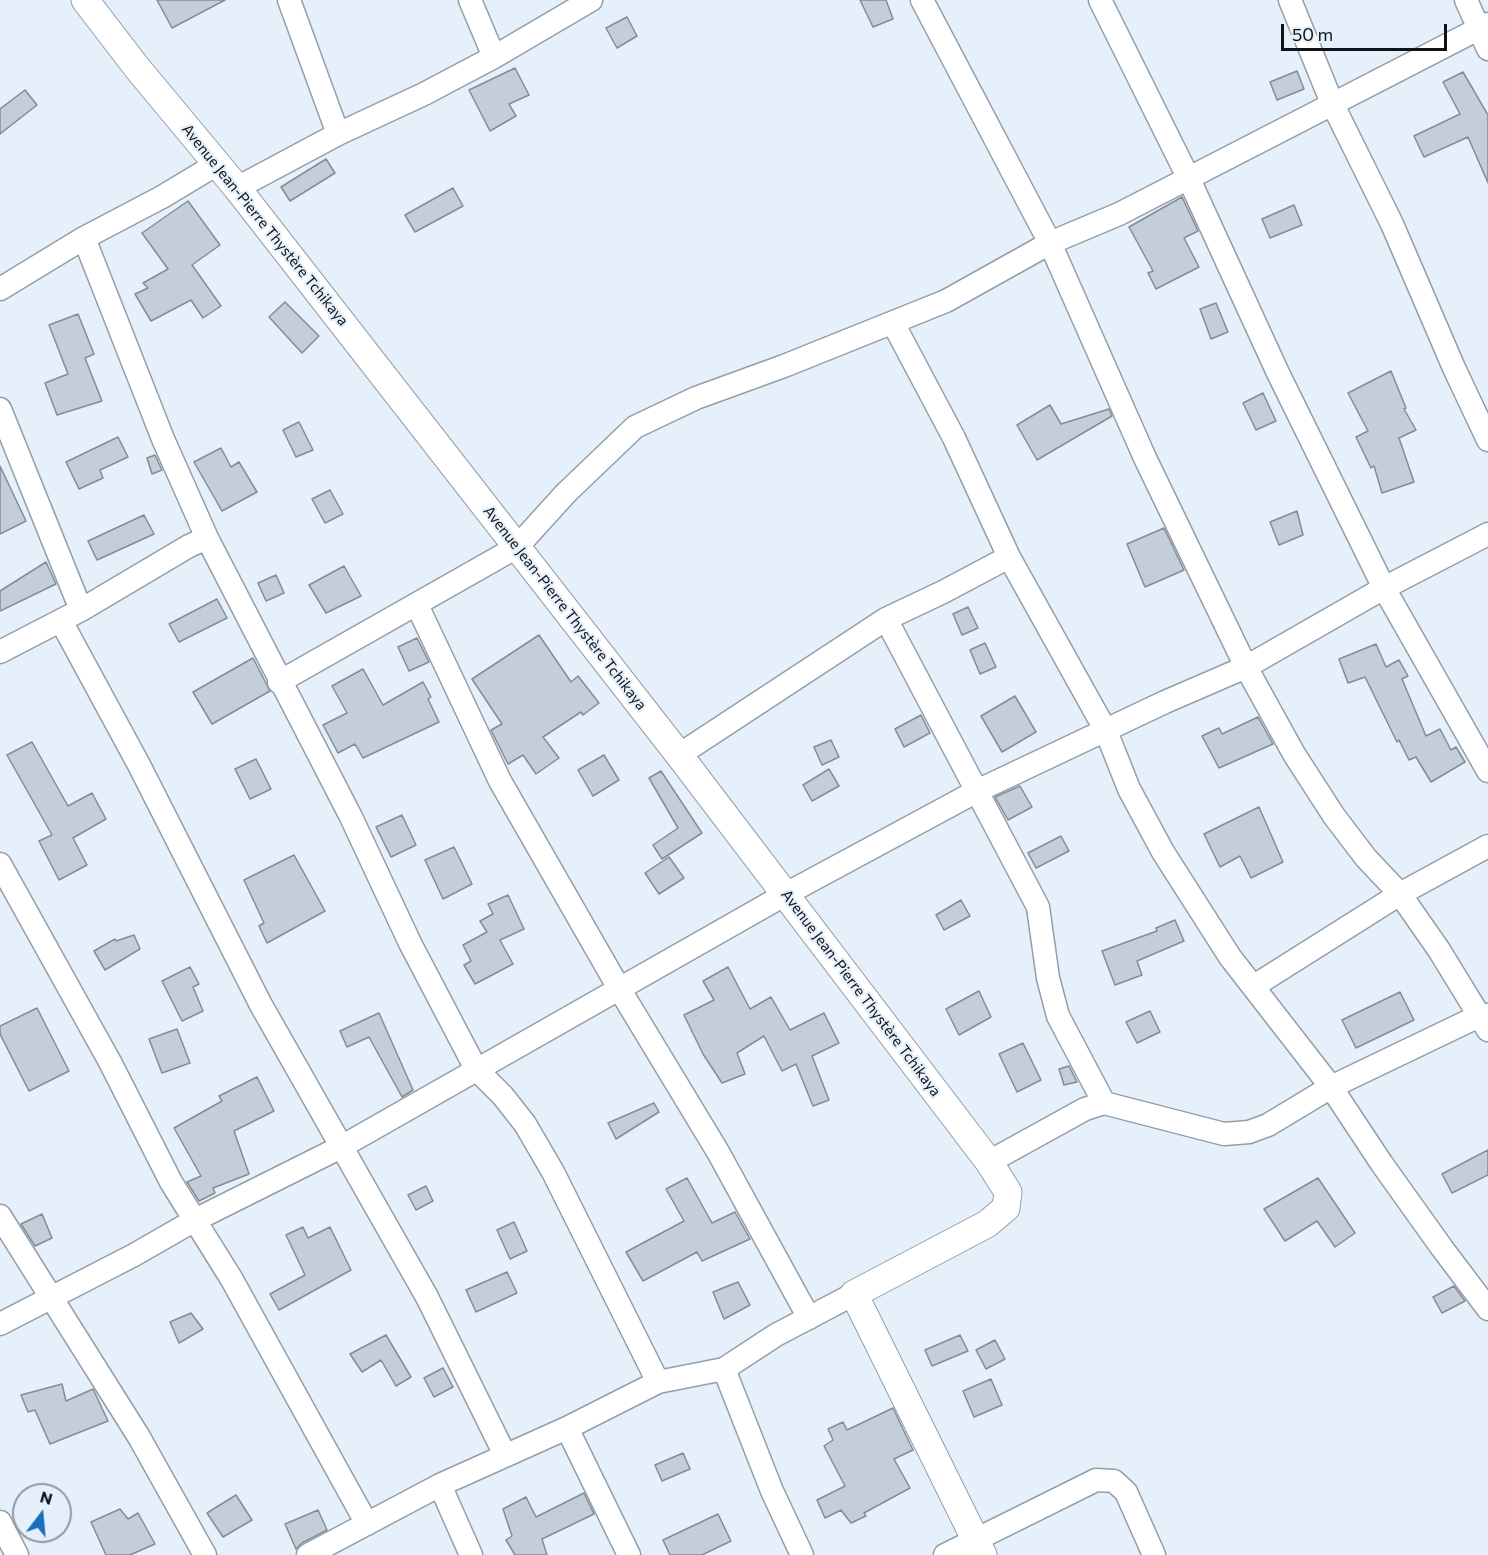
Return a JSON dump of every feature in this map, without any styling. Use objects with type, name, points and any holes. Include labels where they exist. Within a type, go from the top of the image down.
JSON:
[{"type":"street","name":"Avenue Jean-Pierre Thystère Tchikaya","points":[[85,0],[237,188],[679,755],[988,1162],[1008,1192],[1006,1208],[987,1224],[854,1294]]},
{"type":"street","points":[[289,0],[338,134]]},
{"type":"street","points":[[470,0],[494,57]]},
{"type":"street","points":[[237,188],[338,134],[424,94],[494,57],[591,0]]},
{"type":"street","points":[[922,0],[1050,243],[1145,458],[1246,667],[1294,754],[1334,816],[1365,858],[1400,894],[1485,1021],[1331,1088],[1268,1125],[1249,1132],[1224,1134],[1104,1103],[1084,1109],[988,1162]]},
{"type":"street","points":[[1100,0],[1188,177],[1278,373],[1384,588],[1488,771]]},
{"type":"street","points":[[1290,0],[1332,103],[1392,224],[1454,368],[1488,440]]},
{"type":"street","points":[[279,682],[517,547],[634,426],[696,398],[784,366],[946,301],[1050,243],[1119,214],[1332,103],[1485,34],[1466,0]]},
{"type":"street","points":[[0,289],[84,238],[162,197],[217,164]]},
{"type":"street","points":[[84,238],[164,439],[207,538],[279,682],[351,817],[410,943],[476,1069],[503,1096],[525,1124],[547,1162],[658,1382]]},
{"type":"street","points":[[893,323],[954,438],[1009,557],[1106,731],[1130,789],[1163,852],[1230,957],[1331,1088],[1382,1164],[1488,1308]]},
{"type":"street","points":[[0,409],[81,610]]},
{"type":"street","points":[[0,1324],[134,1255],[195,1220],[341,1147],[786,894],[977,791],[1165,702],[1246,667],[1384,588],[1488,534]]},
{"type":"street","points":[[0,652],[81,610],[141,573],[207,538]]},
{"type":"street","points":[[679,755],[886,619],[1009,557]]},
{"type":"street","points":[[417,605],[500,782],[620,990],[718,1152],[809,1318]]},
{"type":"street","points":[[886,619],[1038,907],[1048,978],[1058,1016],[1104,1103]]},
{"type":"street","points":[[61,621],[139,765],[261,1005],[427,1297],[505,1455]]},
{"type":"street","points":[[1254,986],[1400,894],[1488,846]]},
{"type":"street","points":[[0,864],[110,1062],[171,1182],[231,1278],[367,1524]]},
{"type":"street","points":[[0,1216],[139,1437],[205,1555]]},
{"type":"street","points":[[308,1555],[440,1485],[567,1428],[658,1382],[724,1369],[776,1335],[854,1294],[980,1547]]},
{"type":"street","points":[[724,1369],[772,1491],[802,1555]]},
{"type":"street","points":[[567,1428],[629,1555]]},
{"type":"street","points":[[945,1555],[980,1547],[1096,1480],[1114,1481],[1126,1492],[1154,1555]]},
{"type":"street","points":[[440,1485],[471,1555]]},
{"type":"street","points":[[0,1522],[17,1555]]},
{"type":"building","points":[[157,0],[225,0],[172,28]]},
{"type":"building","points":[[860,0],[886,0],[893,19],[873,27]]},
{"type":"building","points":[[627,17],[637,36],[617,48],[606,28]]},
{"type":"building","points":[[515,68],[529,95],[509,104],[516,116],[490,131],[469,90]]},
{"type":"building","points":[[1297,71],[1304,89],[1277,100],[1270,82]]},
{"type":"building","points":[[1463,72],[1488,115],[1488,183],[1468,137],[1424,157],[1414,136],[1460,114],[1443,82]]},
{"type":"building","points":[[25,90],[37,105],[0,134],[0,109]]},
{"type":"building","points":[[326,159],[335,173],[290,201],[281,187]]},
{"type":"building","points":[[453,188],[463,206],[415,232],[405,215]]},
{"type":"building","points":[[1182,197],[1198,231],[1184,238],[1199,267],[1156,289],[1148,273],[1153,271],[1129,227]]},
{"type":"building","points":[[188,201],[220,245],[192,265],[221,306],[203,318],[191,300],[151,321],[135,294],[148,288],[143,283],[168,269],[142,233]]},
{"type":"building","points":[[1294,205],[1302,225],[1270,238],[1262,219]]},
{"type":"building","points":[[285,302],[319,336],[302,353],[269,317]]},
{"type":"building","points":[[1216,303],[1228,332],[1211,339],[1200,309]]},
{"type":"building","points":[[78,314],[94,354],[85,358],[102,401],[57,415],[45,383],[68,374],[49,325]]},
{"type":"building","points":[[1391,371],[1406,408],[1404,409],[1416,430],[1399,438],[1414,482],[1382,493],[1374,466],[1371,468],[1356,437],[1368,431],[1348,393]]},
{"type":"building","points":[[1263,393],[1276,421],[1256,430],[1243,403]]},
{"type":"building","points":[[1050,405],[1061,424],[1109,409],[1112,416],[1037,460],[1017,425]]},
{"type":"building","points":[[299,422],[313,450],[296,457],[283,430]]},
{"type":"building","points":[[118,437],[128,457],[100,470],[103,478],[79,489],[66,462]]},
{"type":"building","points":[[221,448],[231,467],[239,462],[257,492],[222,511],[194,462]]},
{"type":"building","points":[[155,455],[162,470],[152,474],[147,458]]},
{"type":"building","points":[[0,466],[26,521],[0,534]]},
{"type":"building","points":[[330,490],[343,514],[325,523],[312,499]]},
{"type":"building","points":[[1297,511],[1303,535],[1279,545],[1270,522]]},
{"type":"building","points":[[144,515],[154,534],[97,560],[88,541]]},
{"type":"building","points":[[1164,528],[1184,570],[1145,587],[1127,544]]},
{"type":"building","points":[[46,562],[56,584],[0,611],[0,591]]},
{"type":"building","points":[[344,566],[361,596],[326,613],[309,585]]},
{"type":"building","points":[[276,575],[284,593],[266,601],[258,583]]},
{"type":"building","points":[[217,599],[227,618],[179,642],[169,624]]},
{"type":"building","points":[[968,607],[978,628],[962,635],[953,614]]},
{"type":"building","points":[[539,635],[571,682],[578,676],[599,703],[583,715],[581,712],[543,737],[559,758],[536,774],[523,755],[508,764],[491,730],[502,724],[472,679]]},
{"type":"building","points":[[417,638],[429,662],[409,671],[398,647]]},
{"type":"building","points":[[985,643],[996,667],[980,674],[970,650]]},
{"type":"building","points":[[1376,644],[1386,667],[1399,660],[1408,676],[1402,679],[1426,736],[1440,729],[1451,750],[1456,747],[1465,762],[1431,782],[1416,757],[1409,760],[1399,740],[1397,742],[1365,677],[1348,683],[1339,659]]},
{"type":"building","points":[[253,658],[270,691],[212,724],[193,692]]},
{"type":"building","points":[[363,669],[383,705],[423,682],[431,697],[428,699],[439,722],[363,758],[355,744],[338,753],[323,725],[347,713],[332,686]]},
{"type":"building","points":[[1015,696],[1036,732],[1002,752],[981,716]]},
{"type":"building","points":[[921,715],[930,733],[904,747],[895,729]]},
{"type":"building","points":[[1258,717],[1273,744],[1219,768],[1202,736],[1219,728],[1222,734]]},
{"type":"building","points":[[831,740],[839,757],[822,765],[814,747]]},
{"type":"building","points":[[32,742],[68,806],[92,793],[106,819],[73,838],[87,865],[59,880],[39,841],[52,835],[7,755]]},
{"type":"building","points":[[604,755],[619,780],[593,796],[578,770]]},
{"type":"building","points":[[256,759],[271,789],[250,799],[235,769]]},
{"type":"building","points":[[829,769],[839,786],[812,801],[803,785]]},
{"type":"building","points":[[661,771],[702,833],[662,859],[653,845],[678,828],[649,778]]},
{"type":"building","points":[[1020,786],[1032,807],[1008,820],[995,797]]},
{"type":"building","points":[[1259,807],[1283,862],[1251,878],[1240,856],[1220,867],[1204,834]]},
{"type":"building","points":[[402,815],[416,845],[391,857],[376,827]]},
{"type":"building","points":[[1061,836],[1069,851],[1036,868],[1028,853]]},
{"type":"building","points":[[454,847],[472,884],[443,899],[425,860]]},
{"type":"building","points":[[294,855],[325,911],[267,943],[259,926],[264,923],[244,880]]},
{"type":"building","points":[[669,857],[684,878],[659,894],[645,873]]},
{"type":"building","points":[[508,895],[524,929],[500,940],[513,964],[475,984],[464,965],[471,961],[463,945],[487,932],[480,921],[493,914],[488,904]]},
{"type":"building","points":[[961,900],[970,916],[944,930],[936,915]]},
{"type":"building","points":[[1175,920],[1184,941],[1137,961],[1142,975],[1115,985],[1102,951],[1157,931],[1156,928]]},
{"type":"building","points":[[134,935],[140,949],[105,970],[94,951],[115,939],[116,941]]},
{"type":"building","points":[[190,967],[199,984],[193,987],[203,1011],[182,1021],[162,981]]},
{"type":"building","points":[[728,967],[750,1009],[771,997],[790,1030],[824,1013],[839,1043],[812,1056],[829,1100],[813,1106],[796,1064],[782,1071],[764,1036],[737,1053],[745,1074],[722,1083],[703,1054],[684,1015],[714,1000],[703,981]]},
{"type":"building","points":[[979,991],[991,1017],[959,1035],[946,1009]]},
{"type":"building","points":[[1400,992],[1414,1020],[1356,1048],[1342,1020]]},
{"type":"building","points":[[37,1008],[69,1071],[29,1091],[0,1034],[0,1026]]},
{"type":"building","points":[[1150,1011],[1160,1032],[1137,1043],[1126,1022]]},
{"type":"building","points":[[379,1013],[413,1090],[402,1097],[369,1037],[347,1047],[340,1031]]},
{"type":"building","points":[[177,1029],[190,1063],[162,1073],[149,1039]]},
{"type":"building","points":[[1023,1043],[1041,1080],[1017,1092],[999,1054]]},
{"type":"building","points":[[1069,1066],[1077,1082],[1064,1085],[1059,1069]]},
{"type":"building","points":[[257,1077],[274,1111],[234,1131],[249,1174],[213,1188],[215,1193],[199,1201],[187,1182],[201,1176],[174,1128],[222,1101],[219,1096]]},
{"type":"building","points":[[654,1103],[659,1112],[616,1139],[608,1123]]},
{"type":"building","points":[[1488,1150],[1488,1175],[1452,1193],[1442,1174]]},
{"type":"building","points":[[687,1178],[712,1223],[735,1212],[750,1239],[702,1261],[697,1252],[643,1281],[626,1252],[684,1221],[666,1189]]},
{"type":"building","points":[[1318,1178],[1355,1233],[1335,1247],[1317,1221],[1285,1241],[1264,1209]]},
{"type":"building","points":[[426,1186],[433,1201],[416,1210],[408,1195]]},
{"type":"building","points":[[42,1214],[52,1238],[35,1246],[21,1224]]},
{"type":"building","points":[[514,1222],[527,1251],[510,1259],[497,1230]]},
{"type":"building","points":[[303,1227],[308,1238],[330,1227],[351,1270],[279,1310],[270,1294],[305,1275],[286,1235]]},
{"type":"building","points":[[507,1272],[517,1293],[476,1312],[466,1290]]},
{"type":"building","points":[[738,1282],[750,1305],[724,1319],[713,1292]]},
{"type":"building","points":[[1454,1286],[1465,1301],[1442,1313],[1433,1297]]},
{"type":"building","points":[[191,1313],[203,1329],[179,1343],[170,1322]]},
{"type":"building","points":[[386,1335],[411,1377],[396,1386],[381,1360],[362,1372],[350,1354]]},
{"type":"building","points":[[960,1335],[968,1351],[932,1366],[925,1350]]},
{"type":"building","points":[[995,1340],[1005,1359],[986,1369],[976,1350]]},
{"type":"building","points":[[443,1368],[453,1387],[434,1397],[424,1378]]},
{"type":"building","points":[[991,1379],[1002,1405],[974,1417],[963,1391]]},
{"type":"building","points":[[62,1384],[66,1401],[93,1389],[108,1421],[50,1444],[35,1410],[28,1412],[21,1395]]},
{"type":"building","points":[[893,1408],[913,1450],[894,1459],[910,1488],[864,1513],[866,1516],[851,1523],[841,1510],[825,1518],[817,1500],[845,1486],[824,1446],[833,1440],[828,1429],[843,1422],[847,1430]]},
{"type":"building","points":[[683,1453],[690,1469],[662,1481],[655,1465]]},
{"type":"building","points":[[584,1493],[594,1514],[542,1539],[547,1555],[515,1555],[506,1540],[512,1536],[503,1509],[526,1497],[536,1517]]},
{"type":"building","points":[[236,1495],[252,1520],[223,1537],[207,1513]]},
{"type":"building","points":[[120,1509],[128,1519],[138,1513],[155,1544],[130,1555],[106,1555],[91,1522]]},
{"type":"building","points":[[318,1510],[327,1530],[302,1543],[296,1549],[285,1524]]},
{"type":"building","points":[[718,1514],[731,1541],[702,1555],[670,1555],[663,1540]]}]
